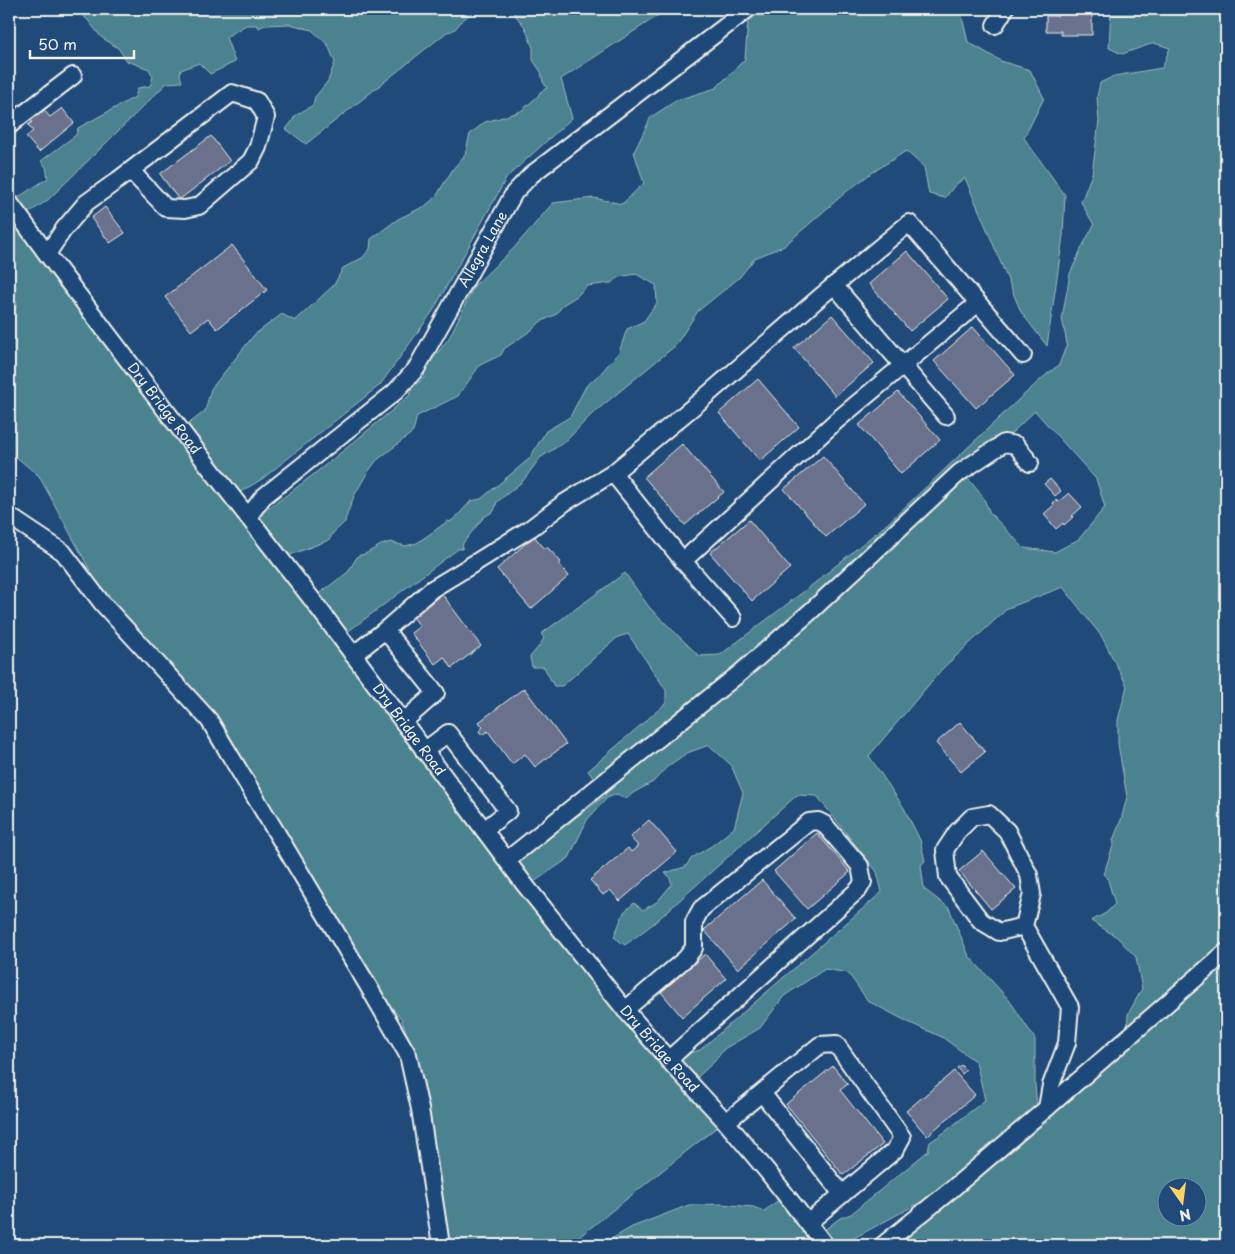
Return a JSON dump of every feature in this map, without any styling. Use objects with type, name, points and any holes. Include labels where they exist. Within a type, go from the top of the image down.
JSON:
[{"type":"street","name":"Allegra Lane","points":[[248,517],[263,497],[395,392],[416,369],[514,193],[531,175],[748,9]]},
{"type":"street","points":[[995,25],[1005,9]]},
{"type":"street","points":[[9,126],[73,76]]},
{"type":"street","points":[[47,254],[64,229],[86,204],[232,93],[257,101],[266,117],[258,147],[251,161],[199,206],[185,209],[166,208],[131,170]]},
{"type":"street","name":"Dry Bridge Road","points":[[9,202],[311,598],[507,860],[625,1010],[668,1060],[726,1122],[825,1245]]},
{"type":"street","points":[[353,655],[432,589],[531,528],[564,503],[613,473],[908,223],[1023,355]]},
{"type":"street","points":[[834,286],[946,416]]},
{"type":"street","points":[[683,560],[836,421],[978,303]]},
{"type":"street","points":[[507,860],[740,673],[811,611],[959,474],[1004,443],[1016,445],[1030,463]]},
{"type":"street","points":[[613,473],[683,560],[733,618]]},
{"type":"street","points":[[9,516],[64,552],[102,603],[209,720],[367,984],[408,1055],[420,1108],[441,1245]]},
{"type":"street","points":[[385,630],[436,693],[403,722]]},
{"type":"street","points":[[424,751],[448,733],[508,811],[484,830]]},
{"type":"street","points":[[1024,926],[999,932],[981,921],[948,877],[945,850],[957,832],[972,817],[989,814],[1007,831],[1029,875],[1032,894],[1024,926],[1070,1007],[1067,1043],[1052,1085],[1047,1108]]},
{"type":"street","points":[[625,1010],[686,958],[694,948],[694,922],[701,909],[809,822],[818,821],[824,824],[860,866],[863,882],[859,889],[668,1060]]},
{"type":"street","points":[[883,1245],[960,1183],[1226,952]]},
{"type":"street","points":[[726,1122],[820,1045],[836,1044],[902,1137],[894,1150],[808,1223]]},
{"type":"street","points":[[759,1095],[838,1198]]},
{"type":"green space","points":[[77,9],[479,9],[455,29],[447,32],[306,144],[286,129],[295,116],[313,105],[315,97],[328,81],[335,62],[328,45],[312,30],[290,24],[265,25],[259,28],[257,25],[246,25],[226,37],[235,62],[210,74],[199,63],[181,70],[182,82],[167,83],[48,200],[24,216],[182,429],[205,411],[211,389],[254,335],[282,314],[295,321],[334,285],[343,268],[362,258],[370,249],[371,239],[398,219],[425,206],[436,197],[453,169],[465,155],[470,134],[485,122],[521,111],[540,92],[547,88],[543,82],[541,72],[533,60],[533,48],[525,27],[510,9],[668,9],[561,79],[572,118],[507,177],[433,311],[380,385],[262,479],[232,497],[252,520],[313,475],[410,395],[409,390],[424,378],[425,369],[449,338],[474,286],[513,249],[553,203],[594,198],[622,204],[644,183],[634,152],[651,117],[677,100],[716,88],[745,59],[748,20],[764,9],[964,9],[961,13],[968,42],[1001,61],[1030,70],[1044,98],[1024,138],[1065,195],[1063,236],[1047,346],[1021,312],[965,178],[955,185],[945,198],[929,194],[924,167],[906,151],[846,192],[784,246],[755,258],[739,278],[698,311],[675,346],[591,415],[566,441],[540,458],[523,481],[497,502],[494,511],[484,517],[463,543],[462,549],[458,549],[342,636],[511,865],[606,795],[588,771],[666,703],[666,690],[628,634],[618,637],[562,686],[554,686],[544,667],[532,667],[530,657],[544,638],[541,634],[625,573],[649,607],[699,656],[720,655],[811,586],[888,523],[1017,401],[1059,365],[1067,344],[1062,318],[1070,274],[1094,225],[1081,202],[1092,174],[1099,121],[1097,97],[1100,83],[1114,76],[1162,68],[1170,48],[1154,43],[1122,54],[1109,48],[1111,9],[1226,9],[1226,1245],[884,1245],[967,1177],[841,1245],[601,1245],[632,1227],[689,1205],[721,1204],[753,1207],[764,1211],[785,1195],[819,1234],[840,1218],[851,1214],[928,1151],[930,1142],[985,1100],[976,1062],[942,1037],[868,1001],[848,973],[825,969],[784,996],[760,1028],[724,1049],[715,1061],[691,1083],[722,1123],[569,1245],[436,1245],[426,1112],[417,1053],[401,1018],[382,996],[167,664],[142,633],[103,594],[39,476],[9,451],[9,327],[17,303],[9,293],[9,201],[14,200],[48,178],[46,167],[41,161],[76,135],[78,128],[135,97],[138,88],[150,86],[153,77],[149,69],[127,61],[118,48],[101,37],[87,19],[76,11]],"holes":[[[636,274],[656,285],[657,303],[644,321],[627,329],[619,352],[601,373],[586,386],[570,417],[546,431],[529,459],[481,499],[471,501],[450,522],[448,521],[417,543],[405,546],[391,542],[360,555],[348,572],[312,599],[283,561],[290,555],[329,540],[333,533],[346,521],[354,496],[366,475],[376,461],[413,432],[417,416],[458,396],[480,365],[501,355],[504,349],[540,322],[555,315],[564,304],[577,296],[587,286],[611,283],[619,277]],[[1035,411],[1096,479],[1105,507],[1079,539],[1055,552],[1024,548],[990,513],[983,497],[966,476]],[[1063,587],[1102,637],[1127,686],[1118,720],[1118,744],[1127,797],[1103,874],[1107,877],[1115,904],[1106,913],[1091,921],[1117,937],[1136,957],[1142,989],[1128,1014],[1127,1039],[1037,1106],[1035,1039],[1010,1001],[969,956],[949,908],[924,889],[921,865],[925,861],[920,840],[904,808],[869,756],[942,669],[1008,608]],[[709,745],[731,765],[743,793],[734,828],[713,845],[692,858],[685,867],[665,873],[669,876],[672,884],[657,902],[643,910],[634,903],[624,912],[614,937],[625,945],[653,924],[797,795],[817,796],[877,872],[882,892],[700,1050],[675,1057],[531,884],[569,858],[587,820],[607,798],[617,794],[626,799],[653,782],[668,766],[687,753]]]},
{"type":"building","points":[[1058,9],[1092,9],[1092,11],[1058,11]]},
{"type":"building","points":[[1058,11],[1092,11],[1092,35],[1061,35],[1061,31],[1046,31],[1046,16],[1058,16]]},
{"type":"building","points":[[62,108],[74,123],[39,152],[26,137],[33,131],[28,125],[32,122],[31,120],[44,110],[50,117]]},
{"type":"building","points":[[211,136],[230,161],[179,200],[160,174]]},
{"type":"building","points":[[105,207],[125,233],[110,243],[91,218]]},
{"type":"building","points":[[232,245],[267,290],[217,329],[208,318],[191,331],[165,297]]},
{"type":"building","points":[[907,251],[948,299],[910,331],[869,284]]},
{"type":"building","points":[[832,315],[874,363],[835,396],[794,348]]},
{"type":"building","points":[[973,327],[1015,375],[976,408],[934,361]]},
{"type":"building","points":[[758,379],[799,427],[760,461],[719,413]]},
{"type":"building","points":[[898,392],[940,440],[901,474],[859,425]]},
{"type":"building","points":[[682,444],[724,492],[685,525],[644,477]]},
{"type":"building","points":[[823,456],[864,504],[826,537],[784,489]]},
{"type":"building","points":[[1050,479],[1061,491],[1055,496],[1044,484]]},
{"type":"building","points":[[1069,493],[1082,507],[1064,525],[1063,523],[1056,529],[1044,514],[1054,505],[1053,503],[1056,500],[1058,502]]},
{"type":"building","points":[[749,520],[790,568],[752,601],[710,553]]},
{"type":"building","points":[[534,536],[545,549],[547,547],[561,562],[559,564],[569,576],[531,609],[497,569]]},
{"type":"building","points":[[442,594],[481,646],[452,668],[444,657],[435,664],[411,633],[420,626],[413,617]]},
{"type":"building","points":[[524,688],[566,744],[535,767],[525,754],[512,764],[488,731],[482,735],[479,731],[483,727],[479,722]]},
{"type":"building","points":[[960,722],[985,752],[961,772],[936,743]]},
{"type":"building","points":[[649,820],[677,852],[620,901],[610,890],[603,895],[590,880],[628,848],[631,852],[638,846],[630,837]]},
{"type":"building","points":[[817,833],[850,872],[807,909],[774,871]]},
{"type":"building","points":[[983,851],[1016,889],[991,909],[959,871]]},
{"type":"building","points":[[762,880],[796,919],[738,969],[704,930]]},
{"type":"building","points":[[705,954],[726,979],[682,1017],[661,992]]},
{"type":"building","points":[[961,1065],[966,1070],[962,1074],[957,1068]]},
{"type":"building","points":[[833,1066],[848,1084],[840,1090],[883,1144],[843,1175],[786,1104]]},
{"type":"building","points":[[954,1071],[975,1095],[927,1136],[906,1111]]}]
